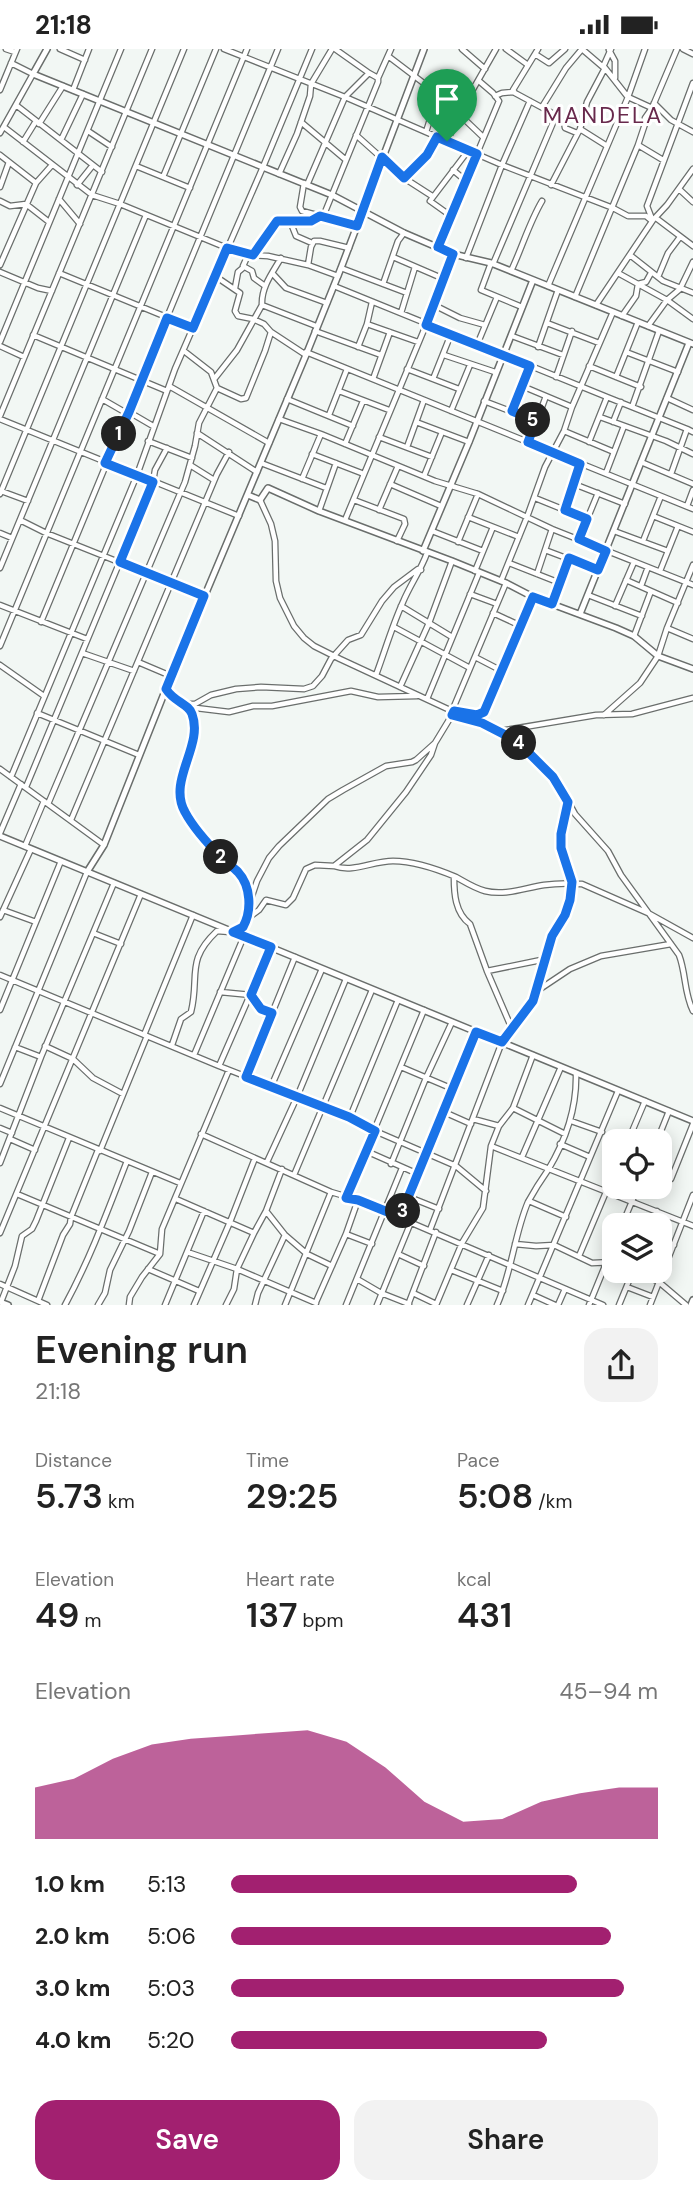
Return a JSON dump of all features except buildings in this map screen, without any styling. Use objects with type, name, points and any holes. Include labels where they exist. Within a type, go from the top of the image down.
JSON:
[{"type":"street","points":[[0,90],[16,51],[6,49]]},
{"type":"street","points":[[0,133],[47,49]]},
{"type":"street","points":[[60,49],[85,60]]},
{"type":"street","points":[[73,90],[89,49]]},
{"type":"street","points":[[24,357],[0,344],[121,49]]},
{"type":"street","points":[[152,49],[0,418],[26,431],[239,516]]},
{"type":"street","points":[[28,501],[0,492],[184,49]]},
{"type":"street","points":[[163,177],[216,49]]},
{"type":"street","points":[[224,49],[628,216],[646,216],[693,246]]},
{"type":"street","points":[[0,646],[247,49]]},
{"type":"street","points":[[41,622],[278,49]]},
{"type":"street","points":[[11,777],[136,475],[168,388],[312,49]]},
{"type":"street","points":[[279,174],[301,122],[311,84],[333,49],[378,78]]},
{"type":"street","points":[[245,267],[243,265],[276,221],[311,221],[325,212],[391,49]]},
{"type":"street","points":[[0,1084],[87,872],[104,845],[171,676],[334,286],[424,49]]},
{"type":"street","points":[[462,49],[485,69]]},
{"type":"street","points":[[447,141],[496,49]]},
{"type":"street","points":[[506,49],[528,65]]},
{"type":"street","points":[[513,92],[536,51],[549,63],[565,49]]},
{"type":"street","points":[[548,286],[645,49]]},
{"type":"street","points":[[575,297],[638,145],[645,118],[677,49]]},
{"type":"street","points":[[683,49],[693,54]]},
{"type":"street","points":[[542,107],[580,50],[604,68],[628,96],[653,105],[693,132]]},
{"type":"street","points":[[610,50],[615,61],[615,79]]},
{"type":"street","points":[[551,185],[578,131],[587,102],[610,50]]},
{"type":"street","points":[[387,56],[438,94],[483,137]]},
{"type":"street","points":[[11,62],[99,101],[332,195],[404,233],[453,254],[492,263],[691,343],[580,614]]},
{"type":"street","points":[[357,226],[301,209],[305,184],[345,97],[369,72]]},
{"type":"street","points":[[438,247],[483,137],[497,110],[499,101],[479,81]]},
{"type":"street","points":[[654,220],[647,206],[693,83]]},
{"type":"street","points":[[23,142],[63,86]]},
{"type":"street","points":[[495,96],[513,92],[554,114],[555,118],[564,122],[565,128],[578,131],[607,146]]},
{"type":"street","points":[[61,139],[83,94]]},
{"type":"street","points":[[426,132],[438,94]]},
{"type":"street","points":[[466,258],[530,101]]},
{"type":"street","points":[[16,105],[102,172]]},
{"type":"street","points":[[522,307],[481,290],[555,118]]},
{"type":"street","points":[[301,122],[346,160]]},
{"type":"street","points":[[4,127],[92,195],[227,248],[251,255],[281,258],[338,276]]},
{"type":"street","points":[[88,131],[112,147]]},
{"type":"street","points":[[356,135],[404,178],[432,196]]},
{"type":"street","points":[[404,178],[427,155],[437,137]]},
{"type":"street","points":[[638,145],[663,160]]},
{"type":"street","points":[[451,216],[431,202],[432,196],[468,151]]},
{"type":"street","points":[[0,155],[36,183]]},
{"type":"street","points":[[1,183],[9,162]]},
{"type":"street","points":[[77,185],[93,165]]},
{"type":"street","points":[[0,265],[36,183],[52,166]]},
{"type":"street","points":[[136,166],[190,188]]},
{"type":"street","points":[[596,305],[654,220],[693,169]]},
{"type":"street","points":[[453,170],[466,181]]},
{"type":"street","points":[[679,189],[693,202]]},
{"type":"street","points":[[59,199],[80,224]]},
{"type":"street","points":[[0,201],[10,206],[26,204],[49,222]]},
{"type":"street","points":[[511,271],[542,201]]},
{"type":"street","points":[[0,568],[146,215]]},
{"type":"street","points":[[290,221],[296,236],[312,243],[320,241],[348,249]]},
{"type":"street","points":[[383,284],[398,241],[404,233]]},
{"type":"street","points":[[658,277],[668,253],[680,237]]},
{"type":"street","points":[[308,265],[312,243]]},
{"type":"street","points":[[345,520],[453,254]]},
{"type":"street","points":[[630,255],[658,277],[693,293]]},
{"type":"street","points":[[393,257],[444,279]]},
{"type":"street","points":[[214,378],[237,350],[262,305],[265,286],[281,258]]},
{"type":"street","points":[[648,326],[667,300],[680,289],[693,262]]},
{"type":"street","points":[[245,267],[265,286]]},
{"type":"street","points":[[235,288],[238,272],[245,267]]},
{"type":"street","points":[[401,314],[415,267]]},
{"type":"street","points":[[341,268],[407,293]]},
{"type":"street","points":[[0,272],[52,291]]},
{"type":"street","points":[[59,273],[193,328]]},
{"type":"street","points":[[618,273],[667,300],[693,319]]},
{"type":"street","points":[[638,284],[646,282],[652,273]]},
{"type":"street","points":[[273,274],[286,288],[327,303]]},
{"type":"street","points":[[215,276],[240,293],[236,315],[264,324],[271,332],[306,354],[690,508],[693,490]]},
{"type":"street","points":[[376,675],[412,580],[421,571],[432,531],[533,280]]},
{"type":"street","points":[[622,316],[636,296],[638,284]]},
{"type":"street","points":[[334,286],[690,431],[671,474]]},
{"type":"street","points":[[538,347],[558,290]]},
{"type":"street","points":[[477,345],[497,297]]},
{"type":"street","points":[[358,347],[372,302]]},
{"type":"street","points":[[262,305],[381,355]]},
{"type":"street","points":[[434,305],[460,318],[485,325]]},
{"type":"street","points":[[334,866],[367,841],[406,792],[431,755],[453,712],[497,604],[509,563],[545,467],[564,431],[613,312]]},
{"type":"street","points":[[616,377],[638,322]]},
{"type":"street","points":[[547,323],[599,343]]},
{"type":"street","points":[[367,324],[418,342]]},
{"type":"street","points":[[556,377],[572,331]]},
{"type":"street","points":[[632,407],[659,331]]},
{"type":"street","points":[[217,389],[241,399],[246,398],[271,332]]},
{"type":"street","points":[[373,379],[390,332]]},
{"type":"street","points":[[433,379],[451,334]]},
{"type":"street","points":[[33,335],[168,388],[269,443]]},
{"type":"street","points":[[512,336],[563,355]]},
{"type":"street","points":[[0,917],[46,802],[79,731],[179,492],[190,465],[199,423],[217,389],[211,372],[184,351]]},
{"type":"street","points":[[625,352],[678,372]]},
{"type":"street","points":[[444,355],[495,372]]},
{"type":"street","points":[[451,411],[470,365]]},
{"type":"street","points":[[512,411],[530,366]]},
{"type":"street","points":[[589,366],[641,387]]},
{"type":"street","points":[[329,415],[347,369]]},
{"type":"street","points":[[407,369],[459,389]]},
{"type":"street","points":[[522,386],[572,407]]},
{"type":"street","points":[[338,391],[389,410]]},
{"type":"street","points":[[528,442],[546,396]]},
{"type":"street","points":[[589,442],[607,397]]},
{"type":"street","points":[[667,398],[693,409]]},
{"type":"street","points":[[102,399],[153,426]]},
{"type":"street","points":[[287,399],[353,426]]},
{"type":"street","points":[[407,447],[424,400]]},
{"type":"street","points":[[345,444],[363,401]]},
{"type":"street","points":[[484,401],[536,421]]},
{"type":"street","points":[[613,422],[621,402]]},
{"type":"street","points":[[600,417],[693,454]]},
{"type":"street","points":[[279,419],[450,486],[478,494],[552,529],[693,585]]},
{"type":"street","points":[[416,422],[469,442]]},
{"type":"street","points":[[606,473],[624,426]]},
{"type":"street","points":[[564,431],[614,452]]},
{"type":"street","points":[[425,476],[442,432]]},
{"type":"street","points":[[197,433],[257,472]]},
{"type":"street","points":[[302,479],[321,434]]},
{"type":"street","points":[[379,437],[432,457]]},
{"type":"street","points":[[148,441],[192,458]]},
{"type":"street","points":[[167,448],[155,470],[153,482],[53,721],[0,834],[693,1123],[672,1176]]},
{"type":"street","points":[[71,820],[214,480],[229,453]]},
{"type":"street","points":[[313,454],[364,474]]},
{"type":"street","points":[[641,462],[693,484]]},
{"type":"street","points":[[261,463],[327,488]]},
{"type":"street","points":[[319,510],[336,463]]},
{"type":"street","points":[[565,510],[580,464]]},
{"type":"street","points":[[190,465],[214,480]]},
{"type":"street","points":[[379,510],[397,466]]},
{"type":"street","points":[[390,484],[442,506]]},
{"type":"street","points":[[574,484],[625,504]]},
{"type":"street","points":[[260,500],[268,488],[634,636],[658,656],[693,669]]},
{"type":"street","points":[[579,539],[598,493]]},
{"type":"street","points":[[458,543],[478,494]]},
{"type":"street","points":[[248,495],[260,500],[271,524],[275,541],[276,581],[280,598],[294,627],[314,646],[517,741],[553,777],[575,814],[608,851],[621,876],[679,955],[684,968],[687,996],[693,1011]]},
{"type":"street","points":[[643,541],[661,496]]},
{"type":"street","points":[[535,498],[587,519]]},
{"type":"street","points":[[354,500],[405,521],[397,541]]},
{"type":"street","points":[[653,516],[693,532]]},
{"type":"street","points":[[468,517],[519,537]]},
{"type":"street","points":[[20,520],[204,596]]},
{"type":"street","points":[[660,571],[678,526]]},
{"type":"street","points":[[427,699],[470,594],[493,527]]},
{"type":"street","points":[[537,574],[552,529]]},
{"type":"street","points":[[432,531],[483,551]]},
{"type":"street","points":[[614,531],[668,551]]},
{"type":"street","points":[[0,533],[12,538]]},
{"type":"street","points":[[545,549],[598,570]]},
{"type":"street","points":[[552,604],[569,558]]},
{"type":"street","points":[[400,687],[429,624],[452,561]]},
{"type":"street","points":[[615,606],[634,562]]},
{"type":"street","points":[[509,563],[560,583]]},
{"type":"street","points":[[604,715],[640,683],[658,656],[693,565]]},
{"type":"street","points":[[641,586],[648,567]]},
{"type":"street","points":[[186,705],[236,689],[304,689],[319,680],[348,640],[361,635],[394,587],[418,569],[421,571]]},
{"type":"street","points":[[626,580],[678,603]]},
{"type":"street","points":[[634,636],[651,591]]},
{"type":"street","points":[[470,594],[497,604]]},
{"type":"street","points":[[588,594],[642,616]]},
{"type":"street","points":[[453,712],[477,715],[484,712],[533,597]]},
{"type":"street","points":[[0,605],[88,639]]},
{"type":"street","points":[[401,606],[452,638]]},
{"type":"street","points":[[493,613],[521,626]]},
{"type":"street","points":[[394,627],[470,668]]},
{"type":"street","points":[[667,628],[692,637]]},
{"type":"street","points":[[82,653],[134,671]]},
{"type":"street","points":[[475,657],[502,671]]},
{"type":"street","points":[[138,662],[171,676]]},
{"type":"street","points":[[0,665],[44,696]]},
{"type":"street","points":[[166,689],[174,699],[186,705],[229,712],[351,691],[378,697],[419,696]]},
{"type":"street","points":[[499,732],[529,725],[632,714],[693,698]]},
{"type":"street","points":[[186,705],[193,715],[194,726],[178,792],[180,802],[193,826],[223,860],[239,873],[250,902]]},
{"type":"street","points":[[37,713],[139,755]]},
{"type":"street","points":[[194,1055],[220,992],[247,918],[250,902],[269,858],[328,799],[386,766],[412,762],[435,743]]},
{"type":"street","points":[[1,772],[23,785],[104,845]]},
{"type":"street","points":[[357,1279],[408,1305],[424,1266],[439,1209],[502,1042],[527,1011],[537,991],[552,936],[565,915],[570,900],[572,882],[561,848],[561,834],[568,802]]},
{"type":"street","points":[[0,1010],[61,861]]},
{"type":"street","points":[[247,918],[259,910],[266,900],[286,905],[293,898],[302,876],[310,866],[349,869],[392,861],[416,865],[497,893],[572,882],[587,885],[648,913],[693,938]]},
{"type":"street","points":[[454,877],[454,898],[464,920],[470,924],[512,1029]]},
{"type":"street","points":[[0,1163],[45,1046],[114,883]]},
{"type":"street","points":[[0,1232],[142,894]]},
{"type":"street","points":[[3,910],[36,922]]},
{"type":"street","points":[[38,1301],[193,915]]},
{"type":"street","points":[[172,1045],[181,1019],[191,1012],[194,974],[200,950],[216,931],[239,934]]},
{"type":"street","points":[[93,933],[121,944]]},
{"type":"street","points":[[537,991],[570,969],[600,956],[671,944]]},
{"type":"street","points":[[219,1066],[271,947]]},
{"type":"street","points":[[246,1077],[295,957]]},
{"type":"street","points":[[487,971],[546,959]]},
{"type":"street","points":[[271,1087],[322,969]]},
{"type":"street","points":[[0,975],[349,1117],[456,1166],[486,1191]]},
{"type":"street","points":[[267,1162],[346,979]]},
{"type":"street","points":[[294,1175],[372,990]]},
{"type":"street","points":[[220,992],[251,995],[261,1009],[272,1013]]},
{"type":"street","points":[[349,1117],[398,1000]]},
{"type":"street","points":[[346,1198],[424,1010]]},
{"type":"street","points":[[391,1164],[452,1022]]},
{"type":"street","points":[[400,1217],[476,1032]]},
{"type":"street","points":[[45,1046],[73,1059],[93,1078],[123,1094]]},
{"type":"street","points":[[15,1047],[41,1057]]},
{"type":"street","points":[[413,1293],[436,1304],[462,1243],[483,1208],[491,1146],[499,1126],[513,1108],[533,1055]]},
{"type":"street","points":[[401,1067],[453,1089]]},
{"type":"street","points":[[522,1157],[561,1067]]},
{"type":"street","points":[[129,1305],[148,1269],[160,1254],[162,1229],[229,1070]]},
{"type":"street","points":[[497,1305],[529,1201],[571,1121],[576,1095],[576,1073]]},
{"type":"street","points":[[528,1305],[618,1090]]},
{"type":"street","points":[[633,1129],[645,1101]]},
{"type":"street","points":[[0,1108],[180,1183]]},
{"type":"street","points":[[513,1108],[565,1134]]},
{"type":"street","points":[[662,1129],[669,1111]]},
{"type":"street","points":[[444,1112],[499,1126]]},
{"type":"street","points":[[571,1121],[601,1132]]},
{"type":"street","points":[[0,1128],[12,1133]]},
{"type":"street","points":[[201,1134],[331,1192],[358,1200],[462,1243],[590,1303],[603,1305]]},
{"type":"street","points":[[8,1305],[1,1302],[15,1266],[22,1237],[34,1226],[69,1138]]},
{"type":"street","points":[[9,1139],[35,1150]]},
{"type":"street","points":[[561,1144],[590,1157]]},
{"type":"street","points":[[491,1146],[602,1189]]},
{"type":"street","points":[[366,1151],[418,1174]]},
{"type":"street","points":[[194,1305],[255,1157]]},
{"type":"street","points":[[65,1305],[101,1228],[127,1161]]},
{"type":"street","points":[[346,1305],[402,1168]]},
{"type":"street","points":[[226,1305],[234,1289],[237,1269],[266,1212],[282,1169]]},
{"type":"street","points":[[98,1305],[110,1269],[126,1240],[152,1172]]},
{"type":"street","points":[[285,1305],[331,1192]]},
{"type":"street","points":[[17,1194],[160,1254]]},
{"type":"street","points":[[672,1250],[693,1195]]},
{"type":"street","points":[[409,1197],[439,1209]]},
{"type":"street","points":[[176,1199],[254,1233]]},
{"type":"street","points":[[579,1256],[604,1199]]},
{"type":"street","points":[[627,1199],[693,1226]]},
{"type":"street","points":[[187,1252],[237,1269],[316,1304],[358,1200]]},
{"type":"street","points":[[529,1201],[566,1217]]},
{"type":"street","points":[[627,1213],[632,1201]]},
{"type":"street","points":[[165,1305],[204,1211]]},
{"type":"street","points":[[266,1212],[285,1235],[307,1254],[332,1266]]},
{"type":"street","points":[[377,1305],[411,1222]]},
{"type":"street","points":[[346,1234],[372,1244]]},
{"type":"street","points":[[254,1305],[285,1235]]},
{"type":"street","points":[[515,1244],[554,1245],[592,1263],[602,1262]]},
{"type":"street","points":[[398,1254],[424,1266]]},
{"type":"street","points":[[467,1305],[489,1255]]},
{"type":"street","points":[[148,1269],[199,1291]]},
{"type":"street","points":[[451,1271],[503,1291]]},
{"type":"street","points":[[590,1303],[602,1274]]},
{"type":"street","points":[[619,1305],[628,1283]]},
{"type":"street","points":[[650,1305],[659,1283],[690,1303]]},
{"type":"street","points":[[0,1284],[47,1305]]},
{"type":"street","points":[[626,1287],[653,1297]]},
{"type":"street","points":[[533,1295],[556,1305],[565,1289]]},
{"type":"district","name":"MANDELA","points":[[603,115]]},
{"type":"route","points":[[437,137],[447,141],[477,154],[438,247],[453,254],[426,325],[530,366],[512,411],[536,421],[528,442],[580,464],[565,510],[587,519],[579,539],[606,551],[598,570],[569,558],[552,604],[533,597],[484,712],[477,715],[454,711],[452,715],[482,723],[517,741],[553,777],[568,802],[561,834],[561,848],[572,882],[570,900],[565,915],[552,936],[533,1001],[502,1042],[476,1032],[400,1217],[346,1198],[375,1131],[349,1117],[246,1077],[272,1013],[261,1009],[251,995],[271,947],[233,932],[243,927],[247,918],[250,902],[246,886],[239,873],[223,860],[184,812],[178,792],[192,737],[193,715],[186,705],[174,699],[166,689],[204,596],[120,562],[153,482],[105,463],[167,318],[193,328],[227,248],[253,255],[277,221],[311,221],[320,216],[357,226],[382,157],[404,178],[423,160],[437,137]]}]
